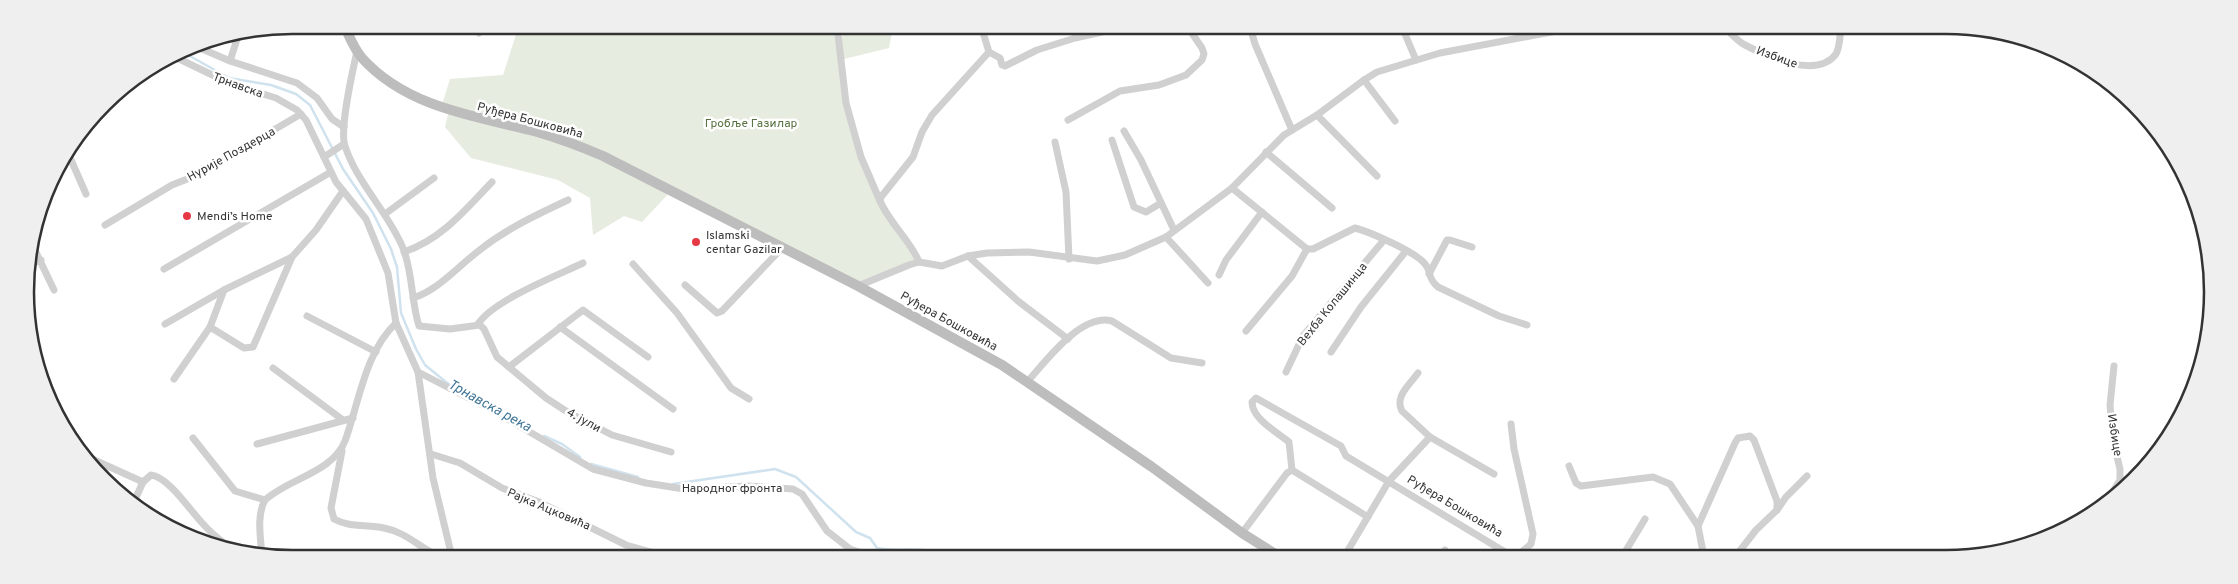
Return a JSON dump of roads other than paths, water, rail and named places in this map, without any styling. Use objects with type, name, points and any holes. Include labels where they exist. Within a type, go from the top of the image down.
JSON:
[{"type":"main road","name":"Руђера Бошковића","points":[[348,34],[357,52],[369,64],[390,82],[419,98],[462,114],[534,131],[585,148],[858,286],[981,352],[1028,381],[1152,467],[1242,533],[1269,550]]},
{"type":"street","points":[[839,34],[843,85],[850,118],[867,175],[890,220],[916,254],[919,262]]},
{"type":"street","points":[[983,34],[989,52],[1000,58],[1002,65],[1006,66],[1037,50],[1093,34]]},
{"type":"street","points":[[1068,120],[1120,91],[1159,85],[1186,75],[1202,60],[1204,54],[1192,34]]},
{"type":"street","points":[[1252,34],[1254,44],[1292,130]]},
{"type":"street","points":[[1405,34],[1416,60]]},
{"type":"street","points":[[858,286],[919,262],[938,266],[968,256],[1019,251],[1069,259],[1097,261],[1138,251],[1166,238],[1174,230],[1232,188],[1266,152],[1292,130],[1317,115],[1377,72],[1440,53],[1541,34]]},
{"type":"street","name":"Избице","points":[[1732,34],[1743,44],[1773,57],[1801,66],[1816,66],[1829,60],[1836,53],[1840,34]]},
{"type":"street","points":[[230,61],[237,40]]},
{"type":"street","points":[[203,49],[230,61],[298,83],[317,98],[332,119],[344,127]]},
{"type":"street","points":[[357,52],[342,146],[384,214],[404,252],[419,326],[460,329],[478,324],[483,317],[509,300],[583,263]]},
{"type":"street","points":[[880,201],[884,192],[913,157],[922,132],[932,115],[989,52]]},
{"type":"street","name":"Трнавска","points":[[180,59],[231,84],[288,104],[301,114]]},
{"type":"street","points":[[1364,80],[1395,121]]},
{"type":"street","points":[[301,114],[326,155],[331,172],[343,191],[361,211],[377,242],[392,288],[396,323],[418,372],[436,491],[450,550]]},
{"type":"street","name":"Нурије Поздерца","points":[[105,225],[172,185],[195,176],[301,114]]},
{"type":"street","points":[[1317,115],[1377,176]]},
{"type":"street","points":[[1124,131],[1141,160],[1174,230]]},
{"type":"street","points":[[1112,140],[1134,207],[1146,212],[1161,203]]},
{"type":"street","points":[[1055,142],[1066,192],[1069,259]]},
{"type":"street","points":[[326,155],[342,146]]},
{"type":"street","points":[[1266,152],[1332,208]]},
{"type":"street","points":[[71,159],[86,194]]},
{"type":"street","points":[[164,268],[331,172]]},
{"type":"street","points":[[384,214],[434,178]]},
{"type":"street","points":[[404,252],[420,246],[453,224],[492,182]]},
{"type":"street","points":[[1232,188],[1307,249],[1313,249],[1355,228],[1365,230],[1420,258],[1427,266],[1430,281],[1438,286],[1499,316],[1527,325]]},
{"type":"street","points":[[210,327],[244,348],[253,347],[292,257],[321,224],[343,191]]},
{"type":"street","points":[[413,298],[436,286],[480,249],[508,231],[568,200]]},
{"type":"street","points":[[1219,274],[1226,260],[1262,212]]},
{"type":"street","points":[[1166,238],[1208,283]]},
{"type":"street","name":"Вехба Колашинца","points":[[1286,372],[1303,336],[1384,240]]},
{"type":"street","points":[[1429,274],[1446,240],[1472,247]]},
{"type":"street","points":[[685,285],[717,313],[722,311],[782,248]]},
{"type":"street","points":[[1246,331],[1292,276],[1307,249]]},
{"type":"street","name":"Вехба Колашинца","points":[[1331,352],[1361,306],[1406,251]]},
{"type":"street","points":[[37,253],[54,290]]},
{"type":"street","points":[[968,256],[1018,301],[1068,338]]},
{"type":"street","points":[[165,324],[224,290],[292,257]]},
{"type":"street","points":[[36,262],[41,260]]},
{"type":"street","points":[[633,264],[677,313],[731,388],[748,399]]},
{"type":"street","points":[[174,379],[210,327],[224,290]]},
{"type":"street","points":[[508,367],[580,311],[586,310],[648,357]]},
{"type":"street","points":[[307,316],[376,352]]},
{"type":"street","points":[[1028,381],[1068,338],[1087,325],[1108,320],[1171,358],[1202,363]]},
{"type":"street","points":[[396,323],[387,333],[376,352],[343,446],[331,508],[334,519],[353,526],[384,527],[404,534],[429,550]]},
{"type":"street","name":"4. јули","points":[[478,324],[484,329],[497,357],[546,398],[594,427],[631,441],[671,452]]},
{"type":"street","points":[[560,327],[673,409]]},
{"type":"street","name":"Избице","points":[[2114,366],[2110,405],[2113,440],[2120,469],[2120,480],[2117,485]]},
{"type":"street","points":[[273,368],[343,420]]},
{"type":"street","name":"Народног фронта","points":[[418,372],[494,411],[585,465],[608,473],[646,483],[684,489],[748,486],[793,489],[802,494],[827,531],[850,550]]},
{"type":"street","points":[[1418,373],[1399,397],[1399,406],[1430,437],[1494,474]]},
{"type":"street","name":"Руђера Бошковића","points":[[1292,470],[1289,442],[1260,418],[1252,407],[1252,402],[1256,398],[1263,400],[1340,446],[1346,456],[1503,550]]},
{"type":"street","points":[[257,444],[353,418]]},
{"type":"street","name":"Руђера Бошковића","points":[[1511,424],[1514,449],[1534,534],[1530,544],[1523,550]]},
{"type":"street","points":[[1698,526],[1735,443],[1738,438],[1743,436],[1750,436],[1754,440],[1777,501],[1777,510]]},
{"type":"street","name":"Руђера Бошковића","points":[[1348,550],[1389,481],[1430,437]]},
{"type":"street","points":[[192,438],[235,491],[265,500]]},
{"type":"street","points":[[262,548],[260,521],[265,500],[332,460],[343,446]]},
{"type":"street","name":"Рајка Ацковића","points":[[431,454],[460,463],[502,488],[548,506],[626,545],[644,550]]},
{"type":"street","points":[[97,461],[143,482]]},
{"type":"street","points":[[1569,466],[1576,483],[1581,486],[1653,477],[1670,484],[1698,526],[1703,550]]},
{"type":"street","points":[[1242,533],[1287,473],[1292,470],[1368,517]]},
{"type":"street","points":[[136,498],[143,482],[151,475],[158,476],[221,540]]},
{"type":"street","points":[[1740,550],[1756,530],[1777,510],[1786,497],[1806,476]]},
{"type":"street","points":[[1626,550],[1645,519]]},
{"type":"waterway","name":"Трнавска река","points":[[188,55],[229,78],[271,85],[296,94],[310,105],[343,169],[373,213],[391,249],[397,267],[401,313],[416,349],[425,365],[451,386]]},
{"type":"waterway","name":"Трнавска река","points":[[544,436],[562,444],[580,457]]},
{"type":"waterway","name":"Трнавска река","points":[[591,464],[638,477]]},
{"type":"waterway","name":"Трнавска река","points":[[673,484],[775,469],[796,477],[856,532],[870,538],[877,548],[922,550]]},
{"type":"place","name":"Mendi’s Home","points":[[187,216]]},
{"type":"place","name":"Islamski centar Gazilar","points":[[696,242]]},
{"type":"park label","name":"Гробље Газилар","points":[[751,123]]}]
